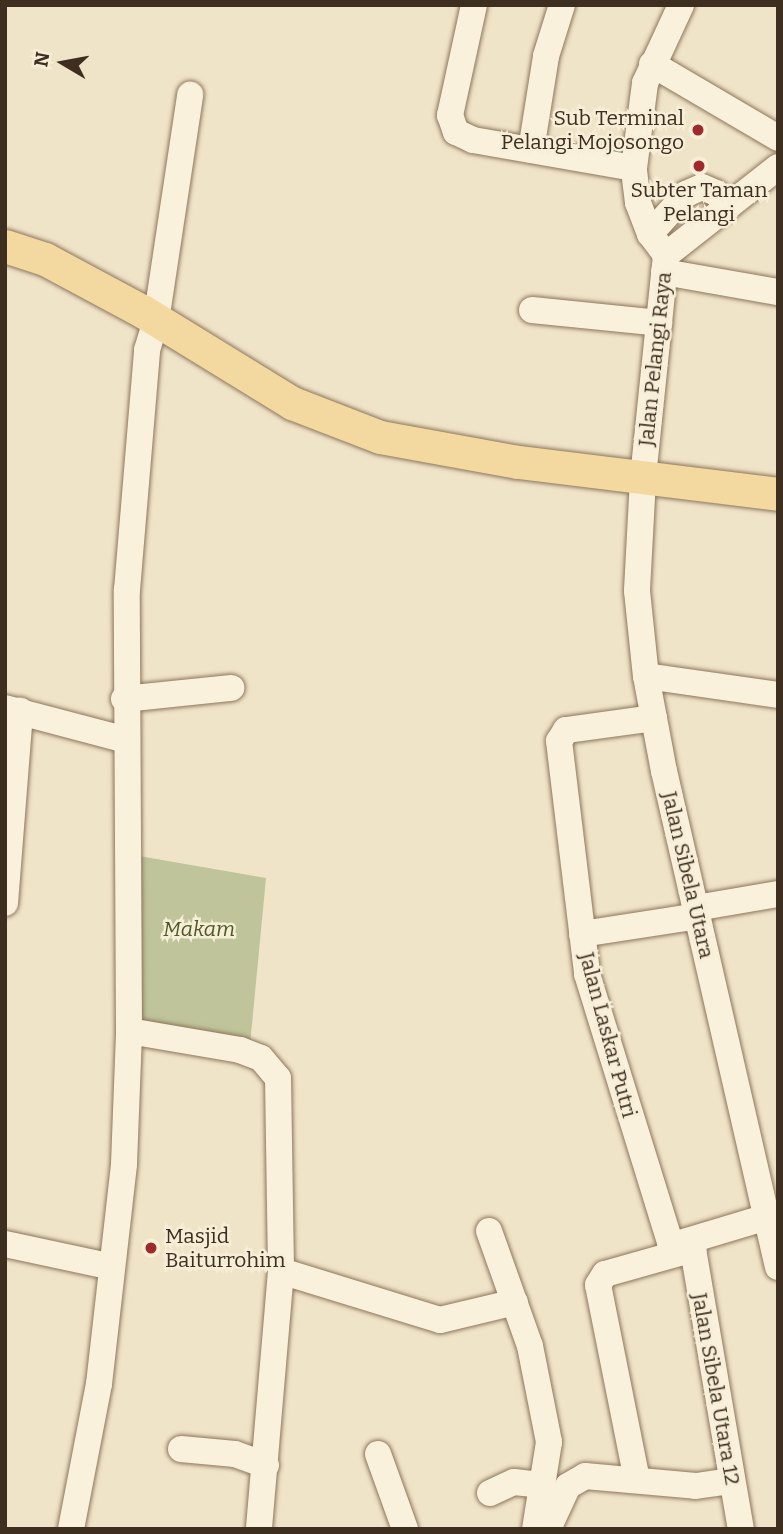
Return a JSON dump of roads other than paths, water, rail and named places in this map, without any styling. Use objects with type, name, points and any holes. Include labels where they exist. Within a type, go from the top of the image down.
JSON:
[{"type":"main road","points":[[5,246],[45,259],[213,352],[303,408],[380,437],[643,479],[778,494]]},
{"type":"street","points":[[474,5],[456,77],[450,115],[453,127],[473,139],[634,168]]},
{"type":"street","points":[[531,150],[546,56],[562,5]]},
{"type":"street","points":[[681,5],[652,64],[637,120],[634,168],[638,203],[665,263],[778,292]]},
{"type":"street","points":[[652,64],[778,138]]},
{"type":"street","points":[[71,1529],[99,1384],[124,1164],[129,1031],[124,699],[135,485],[147,350],[156,321],[190,95]]},
{"type":"street","name":"Jalan Pelangi Raya","points":[[643,479],[665,263],[729,205],[778,167]]},
{"type":"street","points":[[650,234],[686,194],[702,187],[716,192],[729,205]]},
{"type":"street","points":[[532,310],[659,323]]},
{"type":"street","name":"Jalan Sibela Utara","points":[[643,479],[637,590],[646,676],[697,912],[768,1179],[768,1221],[778,1267]]},
{"type":"street","points":[[646,676],[778,695]]},
{"type":"street","points":[[124,699],[231,688]]},
{"type":"street","points":[[5,902],[13,709],[126,740]]},
{"type":"street","name":"Jalan Laskar Putri","points":[[654,718],[566,730],[561,735],[587,974],[670,1242],[677,1244],[768,1221]]},
{"type":"street","points":[[582,934],[778,894]]},
{"type":"street","points":[[129,1031],[240,1050],[261,1058],[278,1078],[281,1271],[266,1465],[258,1529]]},
{"type":"street","points":[[638,1480],[599,1301],[600,1279],[768,1221]]},
{"type":"street","points":[[489,1231],[536,1366],[549,1442],[535,1529]]},
{"type":"street","points":[[5,1244],[112,1267]]},
{"type":"street","name":"Jalan Sibela Utara 12","points":[[693,1249],[741,1529]]},
{"type":"street","points":[[281,1271],[457,1318],[515,1302]]},
{"type":"street","points":[[181,1448],[235,1454],[266,1465]]},
{"type":"street","points":[[378,1454],[405,1529]]},
{"type":"street","points":[[548,1529],[568,1486],[585,1476],[696,1486],[732,1481]]},
{"type":"street","points":[[490,1493],[514,1482],[541,1485]]},
{"type":"place","name":"Sub Terminal Pelangi Mojosongo","points":[[698,130]]},
{"type":"place","name":"Subter Taman Pelangi","points":[[699,166]]},
{"type":"place","name":"Masjid Baiturrohim","points":[[151,1248]]},
{"type":"park label","name":"Makam","points":[[199,929]]}]
